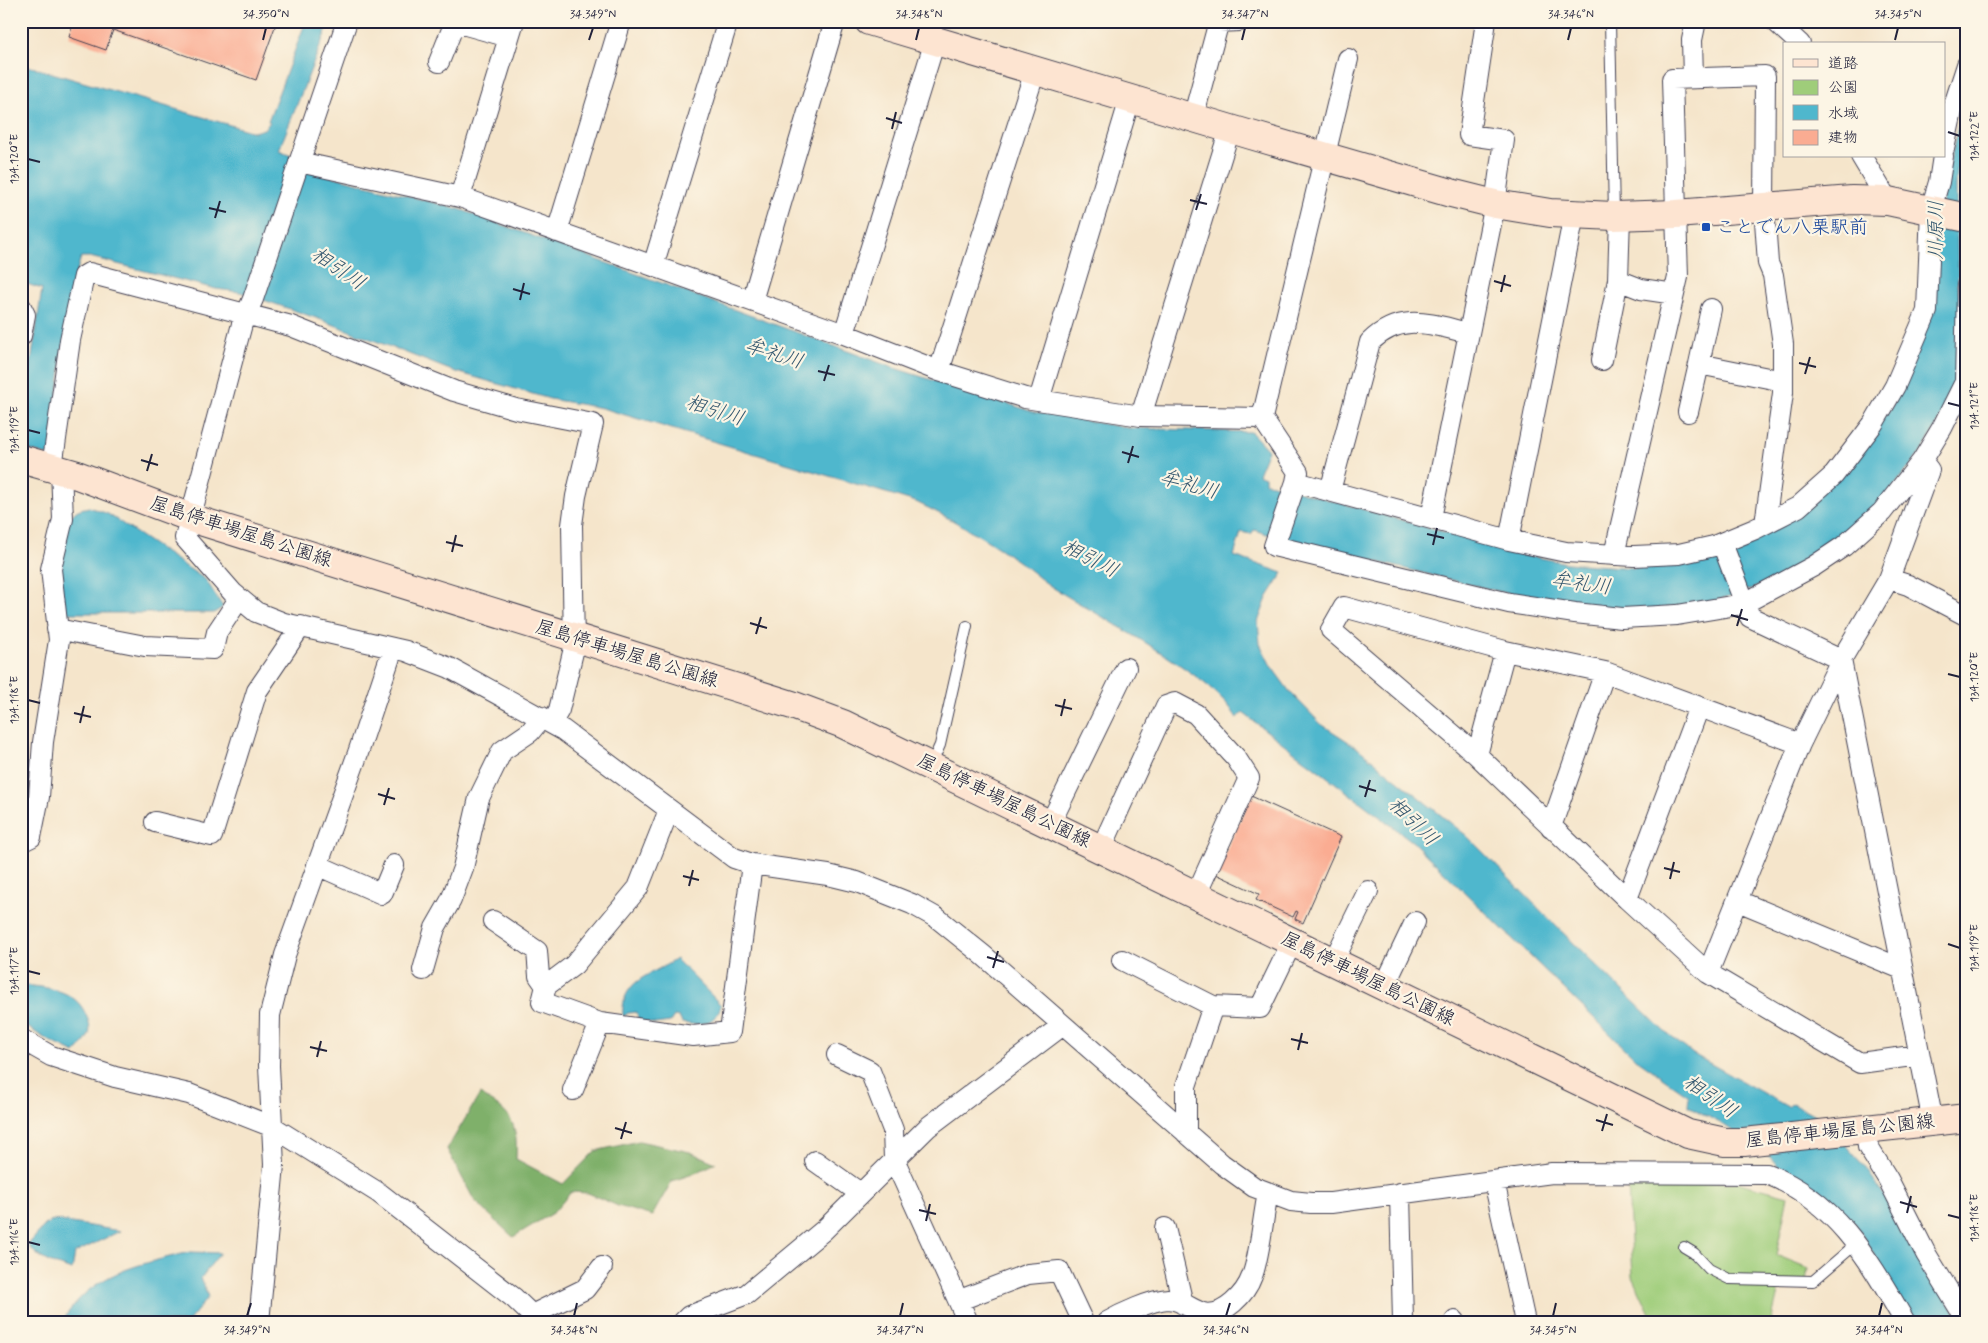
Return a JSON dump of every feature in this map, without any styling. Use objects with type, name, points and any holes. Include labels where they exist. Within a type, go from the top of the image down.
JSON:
[{"type":"main road","points":[[869,21],[1230,129],[1495,204],[1574,215],[1617,216],[1676,214],[1852,200],[1888,201],[1946,213]]},
{"type":"main road","name":"屋島停車場屋島公園線","points":[[21,459],[57,469],[190,517],[818,714],[930,766],[1688,1134],[1724,1142],[1967,1118]]},
{"type":"street","points":[[347,21],[250,307],[185,538],[239,599],[256,612],[270,618],[393,648],[450,668],[547,720],[726,853],[752,864],[828,875],[857,882],[912,904],[961,935],[1237,1177],[1268,1193],[1291,1201],[1331,1203],[1552,1173],[1767,1174],[1785,1182],[1824,1207],[1857,1243],[1905,1322]]},
{"type":"street","points":[[557,232],[621,21]]},
{"type":"street","points":[[653,266],[728,21]]},
{"type":"street","points":[[752,301],[835,21]]},
{"type":"street","points":[[1193,118],[1219,22],[1239,21]]},
{"type":"street","points":[[1431,518],[1495,204],[1504,140],[1469,135],[1486,21]]},
{"type":"street","points":[[1693,78],[1692,40],[1696,21]]},
{"type":"street","points":[[1775,21],[1798,42]]},
{"type":"street","points":[[439,62],[455,22],[511,29],[460,197]]},
{"type":"street","points":[[844,334],[936,41]]},
{"type":"street","points":[[1348,59],[1262,418],[1298,472],[1274,546],[1509,602],[1575,613],[1622,618],[1677,615],[1744,604],[1814,566],[1844,546],[1882,512],[1922,461],[1966,382],[1967,286]]},
{"type":"street","points":[[1946,129],[1967,65]]},
{"type":"street","points":[[939,371],[1034,71]]},
{"type":"street","points":[[1614,555],[1678,277],[1672,79],[1765,76],[1764,206],[1768,263],[1773,275],[1783,344],[1783,381],[1766,524]]},
{"type":"street","points":[[1039,400],[1130,99]]},
{"type":"street","points":[[1142,416],[1230,129]]},
{"type":"street","points":[[1862,158],[1888,201]]},
{"type":"street","points":[[1296,482],[1509,540],[1566,552],[1614,555],[1679,554],[1722,543],[1766,524],[1798,506],[1834,475],[1873,424],[1895,386],[1927,312],[1946,213],[1939,182],[1943,158]]},
{"type":"street","points":[[298,166],[460,197],[844,334],[939,371],[1025,398],[1142,416],[1262,418]]},
{"type":"street","points":[[1509,540],[1574,215]]},
{"type":"street","points":[[1602,360],[1618,280],[1617,216]]},
{"type":"street","points":[[21,842],[31,837],[39,797],[43,742],[59,640],[51,569],[63,519],[57,469],[70,340],[84,276],[89,274],[250,307],[291,326],[454,391],[516,409],[593,424],[576,496],[572,525],[574,648],[559,710],[502,751],[479,798],[463,868],[451,900],[435,928],[423,970]]},
{"type":"street","points":[[1618,280],[1641,289],[1668,293],[1673,298]]},
{"type":"street","points":[[21,307],[25,315],[21,336]]},
{"type":"street","points":[[1688,412],[1710,309]]},
{"type":"street","points":[[1330,491],[1370,342],[1380,332],[1396,324],[1414,322],[1470,333]]},
{"type":"street","points":[[1699,364],[1783,381]]},
{"type":"street","points":[[1708,973],[1800,744],[1841,660],[1889,580],[1929,470],[1922,461]]},
{"type":"street","points":[[1722,543],[1750,617],[1841,660]]},
{"type":"street","points":[[1889,580],[1908,585],[1967,616]]},
{"type":"street","points":[[57,630],[145,646],[213,649],[217,632],[239,599]]},
{"type":"street","points":[[1800,744],[1605,672],[1505,651],[1344,607],[1331,630],[1477,755],[1626,899],[1708,973],[1860,1063],[1920,1055]]},
{"type":"street","points":[[155,822],[212,836],[257,692],[301,626]]},
{"type":"street","points":[[259,1322],[274,1166],[269,1066],[270,1015],[285,955],[358,753],[393,648]]},
{"type":"street","points":[[1477,755],[1505,651]]},
{"type":"street","points":[[1841,660],[1933,1122]]},
{"type":"street","points":[[1050,824],[1126,668]]},
{"type":"street","points":[[1552,827],[1605,672]]},
{"type":"street","points":[[1101,849],[1166,706],[1176,703],[1196,714],[1236,758],[1249,778],[1196,895]]},
{"type":"street","points":[[1626,899],[1699,707]]},
{"type":"street","points":[[669,810],[638,888],[574,965],[546,986],[542,1002],[600,1023],[693,1036],[730,1032],[752,864]]},
{"type":"street","points":[[317,865],[382,894],[394,865]]},
{"type":"street","points":[[1333,962],[1368,891]]},
{"type":"street","points":[[1738,902],[1902,969]]},
{"type":"street","points":[[493,921],[537,951],[539,976],[546,986]]},
{"type":"street","points":[[1384,987],[1415,922]]},
{"type":"street","points":[[1122,960],[1213,1006],[1260,1008],[1292,942]]},
{"type":"street","points":[[1186,1133],[1186,1086],[1213,1006]]},
{"type":"street","points":[[573,1090],[600,1023]]},
{"type":"street","points":[[683,1322],[689,1316],[747,1294],[824,1230],[928,1127],[1063,1025]]},
{"type":"street","points":[[21,1039],[51,1056],[115,1077],[189,1094],[273,1127],[379,1193],[514,1298],[535,1319],[585,1289],[602,1267]]},
{"type":"street","points":[[837,1055],[870,1071],[893,1130],[894,1159],[960,1300],[968,1322]]},
{"type":"street","points":[[1856,1130],[1888,1179],[1926,1254],[1967,1321]]},
{"type":"street","points":[[1718,1174],[1724,1142]]},
{"type":"street","points":[[815,1160],[860,1193]]},
{"type":"street","points":[[1494,1181],[1525,1322]]},
{"type":"street","points":[[1107,1322],[1140,1307],[1168,1299],[1205,1313],[1220,1311],[1232,1304],[1246,1289],[1252,1275],[1268,1193]]},
{"type":"street","points":[[1400,1193],[1403,1322]]},
{"type":"street","points":[[1165,1228],[1183,1304]]},
{"type":"street","points":[[960,1300],[1028,1274],[1059,1271],[1084,1322]]},
{"type":"lane","points":[[1610,21],[1617,216]]},
{"type":"lane","points":[[930,766],[940,745],[967,626]]},
{"type":"lane","points":[[1684,1247],[1694,1253],[1709,1269],[1728,1279],[1813,1280],[1857,1243]]},
{"type":"green space","points":[[480,1094],[499,1107],[510,1119],[516,1135],[516,1159],[563,1184],[595,1151],[639,1141],[690,1152],[716,1163],[672,1181],[652,1216],[618,1206],[588,1193],[571,1192],[554,1212],[513,1237],[474,1200],[447,1149]]},
{"type":"green space","points":[[1696,1181],[1740,1183],[1788,1196],[1776,1255],[1808,1268],[1805,1288],[1779,1288],[1771,1322],[1654,1322],[1633,1277],[1628,1185]]},
{"type":"water","points":[[306,21],[330,21],[279,150],[291,155],[292,166],[459,209],[894,368],[1034,412],[1128,428],[1251,432],[1268,450],[1258,474],[1265,477],[1265,482],[1530,556],[1567,563],[1634,568],[1670,565],[1707,557],[1774,528],[1891,409],[1937,235],[1947,174],[1967,87],[1967,124],[1958,161],[1956,187],[1958,284],[1967,370],[1923,450],[1887,495],[1850,531],[1774,581],[1715,601],[1639,612],[1563,607],[1283,539],[1254,530],[1251,534],[1241,532],[1234,556],[1283,573],[1267,598],[1258,622],[1260,644],[1271,666],[1290,692],[1321,724],[1355,746],[1467,836],[1665,1032],[1693,1054],[1788,1107],[1792,1103],[1821,1118],[1865,1167],[1886,1198],[1961,1322],[1914,1322],[1856,1225],[1805,1180],[1784,1173],[1770,1157],[1724,1125],[1688,1106],[1689,1096],[1635,1058],[1413,842],[1243,713],[1236,718],[1226,702],[1182,666],[1052,587],[989,542],[916,502],[602,408],[550,399],[450,370],[319,319],[240,292],[216,289],[90,257],[81,257],[71,290],[50,456],[21,448],[21,431],[42,289],[21,282],[21,64],[254,132],[264,129],[270,122],[268,121]]},
{"type":"water","points":[[89,507],[108,514],[206,580],[223,607],[214,613],[60,613],[59,560],[64,531],[75,512]]},
{"type":"water","points":[[676,959],[721,1005],[715,1017],[706,1023],[695,1024],[682,1023],[679,1017],[674,1016],[670,1022],[655,1024],[638,1020],[637,1012],[628,1013],[623,1017],[623,1004],[626,994],[632,986],[647,975]]},
{"type":"water","points":[[21,985],[59,991],[75,1000],[81,1006],[88,1020],[90,1032],[87,1039],[75,1053],[46,1039],[21,1023]]},
{"type":"water","points":[[54,1220],[120,1231],[75,1253],[72,1270],[42,1258],[28,1245],[45,1225]]},
{"type":"water","points":[[190,1252],[220,1253],[201,1278],[208,1297],[188,1322],[62,1322],[74,1305],[102,1281],[117,1273],[152,1261]]},
{"type":"building","points":[[74,21],[277,21],[256,80],[113,30],[106,50],[69,37]]},
{"type":"building","points":[[1251,796],[1341,837],[1303,923],[1295,919],[1298,912],[1296,911],[1293,917],[1256,900],[1259,894],[1216,874]]},
{"type":"place","name":"ことでん八栗駅前","points":[[1706,227]]},
{"type":"water label","name":"川原川","points":[[1936,230]]},
{"type":"water label","name":"相引川","points":[[338,269]]},
{"type":"water label","name":"牟礼川","points":[[774,354]]},
{"type":"water label","name":"相引川","points":[[715,411]]},
{"type":"water label","name":"牟礼川","points":[[1189,485]]},
{"type":"water label","name":"相引川","points":[[1090,559]]},
{"type":"water label","name":"牟礼川","points":[[1581,584]]},
{"type":"water label","name":"相引川","points":[[1413,822]]},
{"type":"water label","name":"相引川","points":[[1710,1097]]}]
